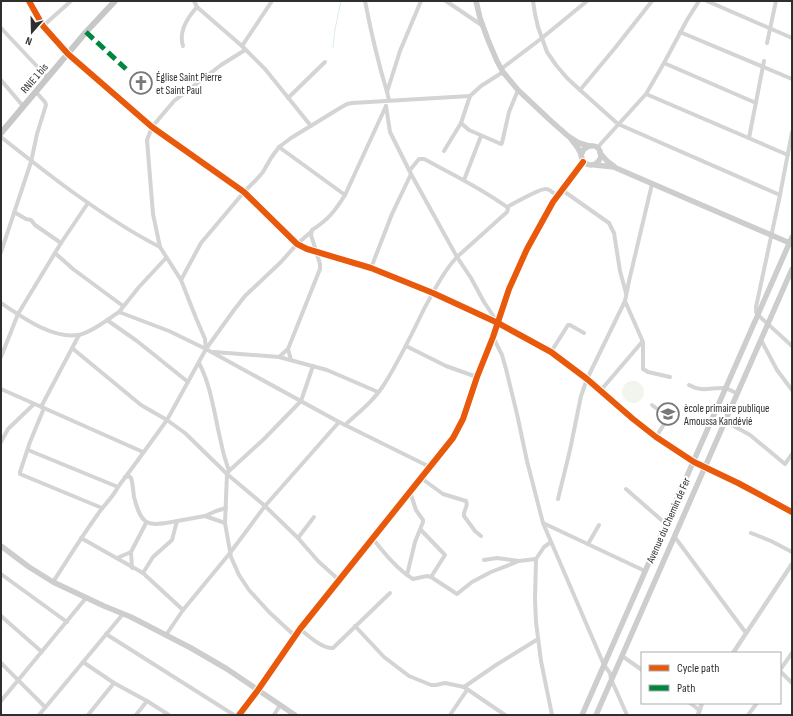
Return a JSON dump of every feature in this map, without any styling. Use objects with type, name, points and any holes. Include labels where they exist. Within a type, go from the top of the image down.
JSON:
[{"type":"main road","name":"RNIE 1 bis","points":[[1,133],[114,1]]},
{"type":"main road","points":[[476,1],[488,40],[502,70],[518,90],[568,136],[578,149],[583,162],[589,165],[616,168]]},
{"type":"main road","points":[[568,136],[579,142],[593,146],[599,150],[607,161],[616,168],[791,244]]},
{"type":"main road","points":[[581,155],[584,149],[589,146]]},
{"type":"main road","points":[[595,165],[600,160],[601,156],[599,150]]},
{"type":"main road","name":"Avenue du Chemin de Fer","points":[[582,715],[758,315],[791,244],[792,237]]},
{"type":"main road","name":"Avenue du Chemin de Fer","points":[[596,715],[792,269]]},
{"type":"main road","points":[[1,546],[29,567],[53,582],[123,614],[191,648],[215,662],[295,715]]},
{"type":"street","points":[[29,1],[43,26],[68,54],[152,127],[244,192],[297,244],[307,249],[371,268],[433,293],[498,323],[551,352],[601,390],[633,419],[656,437],[694,462],[738,483],[792,512]]},
{"type":"street","points":[[43,26],[71,1]]},
{"type":"street","points":[[194,1],[197,6],[242,46],[265,69],[311,126]]},
{"type":"street","points":[[242,46],[272,1]]},
{"type":"street","points":[[365,1],[371,35],[387,92]]},
{"type":"street","points":[[421,1],[400,51],[387,92],[386,102],[390,132],[410,172],[457,257],[498,323]]},
{"type":"street","points":[[446,1],[483,26]]},
{"type":"street","points":[[533,1],[538,28],[547,52],[567,78],[618,124],[780,195]]},
{"type":"street","points":[[444,151],[461,123],[470,96],[587,1]]},
{"type":"street","points":[[580,90],[652,1]]},
{"type":"street","points":[[599,150],[618,124],[646,94],[699,1]]},
{"type":"street","points":[[707,1],[792,38]]},
{"type":"street","points":[[767,43],[776,1]]},
{"type":"street","points":[[183,46],[181,41],[185,24],[197,6]]},
{"type":"street","points":[[1,28],[48,78]]},
{"type":"street","points":[[680,32],[792,79]]},
{"type":"street","points":[[206,349],[205,339],[181,280],[160,247],[153,214],[147,140],[152,127],[174,101],[221,64],[245,50]]},
{"type":"street","points":[[749,138],[764,61]]},
{"type":"street","points":[[288,98],[325,62]]},
{"type":"street","points":[[664,63],[756,103]]},
{"type":"street","points":[[1,80],[23,106]]},
{"type":"street","points":[[461,123],[469,130],[501,144],[509,112],[518,90]]},
{"type":"street","points":[[1,252],[31,162],[37,134],[46,105],[36,92]]},
{"type":"street","points":[[646,94],[788,155]]},
{"type":"street","points":[[181,280],[201,243],[263,172],[279,147],[292,138],[347,104],[470,96]]},
{"type":"street","points":[[53,582],[102,508],[167,420],[206,349],[240,303],[297,244],[312,230],[325,222],[337,208],[345,195],[386,102]]},
{"type":"street","points":[[792,132],[780,195],[756,302],[756,312],[758,315],[790,344],[792,338]]},
{"type":"street","points":[[464,180],[481,136]]},
{"type":"street","points":[[1,137],[31,162],[88,203],[129,230],[160,247]]},
{"type":"street","points":[[279,147],[345,195]]},
{"type":"street","points":[[371,268],[410,172],[419,159],[464,180],[494,197],[507,207]]},
{"type":"street","points":[[239,715],[300,629],[448,446],[467,409],[477,377],[509,290],[527,249],[549,209],[583,162]]},
{"type":"street","points":[[558,499],[581,396],[587,379],[625,301],[652,184]]},
{"type":"street","points":[[507,207],[543,189],[548,189],[558,196]]},
{"type":"street","points":[[562,190],[609,223],[614,233],[620,271],[626,293]]},
{"type":"street","points":[[1,357],[18,314],[61,243],[88,203]]},
{"type":"street","points":[[345,425],[371,402],[385,383],[450,264],[507,212],[507,207]]},
{"type":"street","points":[[14,212],[26,219],[32,220],[35,225],[61,243]]},
{"type":"street","points":[[279,357],[288,349],[320,269],[320,264],[310,235],[311,232]]},
{"type":"street","points":[[55,253],[73,269],[123,306]]},
{"type":"street","points":[[1,303],[52,332],[79,335],[95,328],[119,312],[166,258]]},
{"type":"street","points":[[625,301],[643,342],[644,370],[670,377]]},
{"type":"street","points":[[119,312],[169,331],[213,352],[339,422],[430,467]]},
{"type":"street","points":[[107,320],[137,341],[188,382]]},
{"type":"street","points":[[551,352],[568,325],[584,333]]},
{"type":"street","points":[[79,335],[43,408],[20,472],[22,475],[102,508]]},
{"type":"street","points":[[492,337],[502,355],[508,376],[543,523],[604,665],[610,673],[611,679],[626,715]]},
{"type":"street","points":[[761,340],[777,370],[792,390]]},
{"type":"street","points":[[601,390],[643,342]]},
{"type":"street","points":[[406,346],[446,366],[477,377]]},
{"type":"street","points":[[72,348],[141,405],[186,433],[265,506],[298,538],[318,561],[339,580]]},
{"type":"street","points":[[288,349],[291,360]]},
{"type":"street","points":[[213,352],[279,357],[327,370],[378,392]]},
{"type":"street","points":[[199,363],[204,372],[213,403],[228,472],[225,523],[231,557],[239,575],[249,590],[269,612],[295,636]]},
{"type":"street","points":[[228,472],[264,439],[301,401],[313,366]]},
{"type":"street","points":[[689,385],[700,389],[726,388],[737,394]]},
{"type":"street","points":[[1,389],[143,452]]},
{"type":"street","points":[[1,442],[8,429],[34,404]]},
{"type":"street","points":[[652,405],[664,414],[666,418],[666,421],[656,437]]},
{"type":"street","points":[[166,635],[183,610],[230,553],[265,506],[339,422]]},
{"type":"street","points":[[725,422],[750,436],[785,464],[792,454]]},
{"type":"street","points":[[28,450],[118,486]]},
{"type":"street","points":[[125,477],[129,476],[131,478],[134,497],[138,509],[142,519],[146,523],[161,524],[205,516],[226,508]]},
{"type":"street","points":[[421,478],[443,494],[466,500],[467,504],[464,516],[480,536]]},
{"type":"street","points":[[626,489],[666,524]]},
{"type":"street","points":[[407,575],[414,548],[423,524],[423,520],[416,510],[410,492]]},
{"type":"street","points":[[205,516],[225,523]]},
{"type":"street","points":[[298,538],[314,517]]},
{"type":"street","points":[[143,573],[153,557],[172,540],[177,521]]},
{"type":"street","points":[[132,568],[131,552],[146,523]]},
{"type":"street","points":[[543,523],[646,571]]},
{"type":"street","points":[[588,544],[599,525]]},
{"type":"street","points":[[420,530],[445,555],[431,577]]},
{"type":"street","points":[[751,534],[771,541],[792,552]]},
{"type":"street","points":[[674,536],[746,633]]},
{"type":"street","points":[[81,538],[143,573],[183,610]]},
{"type":"street","points":[[373,539],[393,562],[413,579],[427,576],[431,577],[438,580],[457,594],[478,578],[519,561]]},
{"type":"street","points":[[551,542],[542,550],[536,559],[535,599],[538,639],[552,715]]},
{"type":"street","points":[[117,558],[131,552]]},
{"type":"street","points":[[484,560],[497,558],[519,561],[536,559]]},
{"type":"street","points":[[734,652],[792,564]]},
{"type":"street","points":[[1,574],[67,622]]},
{"type":"street","points":[[300,629],[324,647],[333,648],[390,593]]},
{"type":"street","points":[[1,701],[86,598]]},
{"type":"street","points":[[39,715],[123,614]]},
{"type":"street","points":[[1,616],[42,652]]},
{"type":"street","points":[[355,626],[384,657],[409,676],[432,686],[445,683],[466,689],[505,715]]},
{"type":"street","points":[[106,634],[234,715]]},
{"type":"street","points":[[450,715],[466,689],[496,665],[538,639]]},
{"type":"street","points":[[781,670],[792,653]]},
{"type":"street","points":[[622,656],[641,669]]},
{"type":"street","points":[[83,662],[114,683],[169,715]]},
{"type":"street","points":[[1,663],[45,707]]},
{"type":"street","points":[[781,672],[792,683]]},
{"type":"street","points":[[88,715],[114,683]]},
{"type":"street","points":[[136,715],[147,701]]},
{"type":"street","points":[[691,704],[699,713]]},
{"type":"street","points":[[748,715],[756,704]]},
{"type":"street","points":[[274,715],[280,705]]},
{"type":"shaded area","points":[[633,381],[641,384],[644,392],[641,400],[633,403],[625,400],[622,392],[625,384]]},
{"type":"waterway","points":[[333,47],[341,1]]},
{"type":"marked path","points":[[86,32],[126,69]]},
{"type":"cycle path","points":[[29,1],[43,26],[68,54],[152,127],[244,192],[297,244],[307,249],[371,268],[433,293],[498,323],[551,352],[587,379],[656,437],[694,462],[738,483],[792,512]]},
{"type":"cycle path","points":[[239,715],[300,629],[453,438],[463,419],[509,289],[527,249],[553,202],[583,162]]},
{"type":"place","name":"Église Saint Pierre et Saint Paul","points":[[141,83]]},
{"type":"place","name":"ècole primaire publique Amoussa Kandévié","points":[[668,414]]}]
